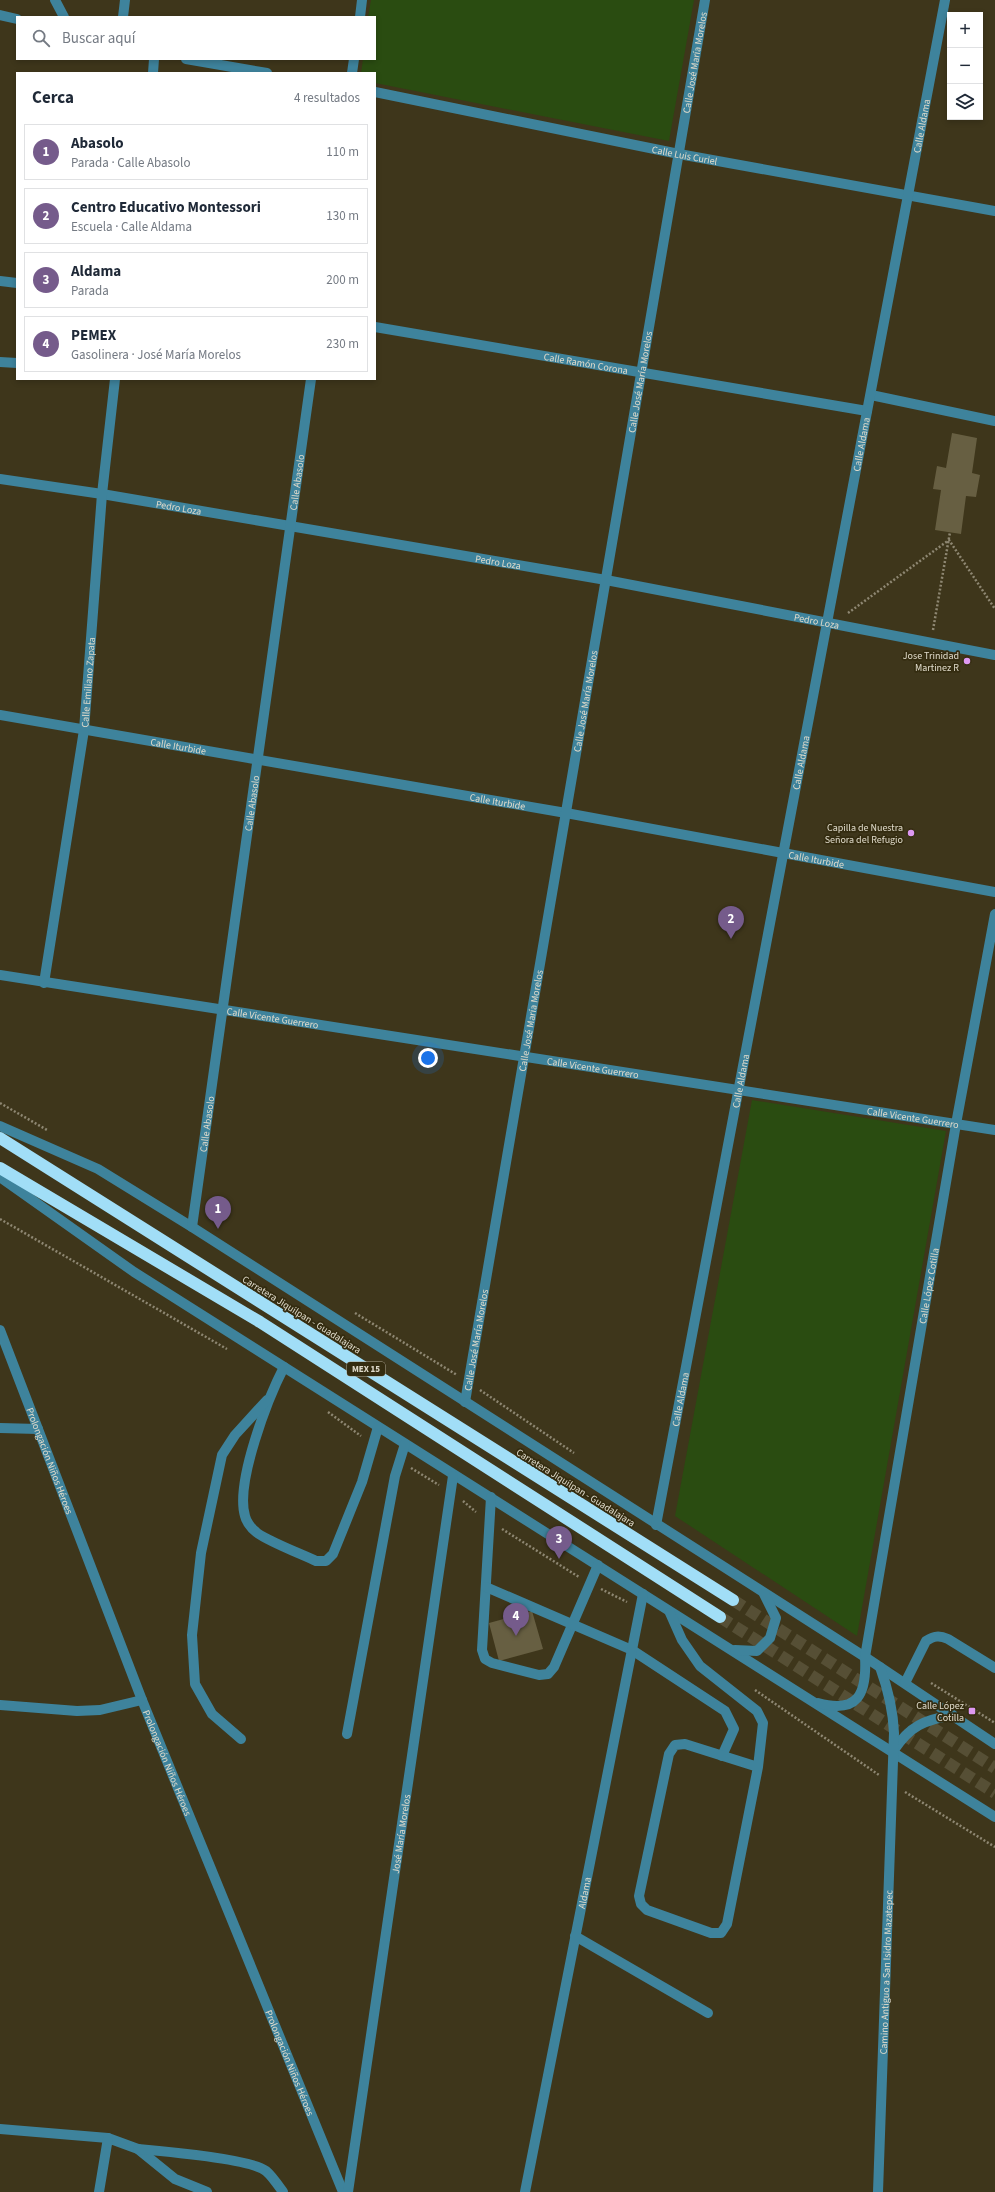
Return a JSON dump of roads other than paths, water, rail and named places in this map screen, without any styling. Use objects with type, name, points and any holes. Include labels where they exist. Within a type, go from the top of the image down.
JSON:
[{"type":"highway","name":"Carretera Jiquilpan - Guadalajara","points":[[0,1138],[733,1600]]},
{"type":"highway","name":"MEX 15","points":[[0,1168],[260,1322],[720,1617]]},
{"type":"street","points":[[55,0],[63,16]]},
{"type":"street","points":[[123,16],[125,0]]},
{"type":"street","points":[[360,16],[362,0]]},
{"type":"street","name":"Calle José María Morelos","points":[[465,1402],[705,0]]},
{"type":"street","name":"Calle Aldama","points":[[656,1525],[738,1091],[830,623],[945,0]]},
{"type":"street","points":[[0,15],[16,19]]},
{"type":"street","points":[[152,72],[154,60]]},
{"type":"street","points":[[192,60],[261,72]]},
{"type":"street","points":[[352,72],[354,60]]},
{"type":"street","name":"Calle Luis Curiel","points":[[376,92],[679,154],[995,211]]},
{"type":"street","points":[[0,281],[16,283]]},
{"type":"street","name":"Calle Ramón Corona","points":[[376,327],[868,411]]},
{"type":"street","points":[[0,362],[16,363]]},
{"type":"street","name":"Calle Emiliano Zapata","points":[[44,983],[84,730],[102,494],[116,380]]},
{"type":"street","name":"Calle Abasolo","points":[[192,1227],[259,760],[311,380]]},
{"type":"street","points":[[871,395],[995,421]]},
{"type":"street","name":"Pedro Loza","points":[[0,480],[102,494],[606,580],[995,655]]},
{"type":"street","name":"Calle Iturbide","points":[[0,715],[566,813],[995,892]]},
{"type":"street","name":"Calle López Cotilla","points":[[808,1700],[841,1706],[851,1704],[858,1698],[866,1678],[865,1657],[956,1124],[995,914]]},
{"type":"street","name":"Calle Vicente Guerrero","points":[[0,975],[524,1058],[995,1130]]},
{"type":"street","points":[[0,1126],[98,1169],[192,1227],[656,1525],[865,1657],[995,1744]]},
{"type":"street","points":[[0,1177],[134,1272],[453,1476],[490,1497],[598,1565],[670,1613],[995,1817]]},
{"type":"street","name":"Prolongación Niños Héroes","points":[[0,1330],[142,1700],[343,2192]]},
{"type":"street","points":[[284,1367],[270,1397],[250,1458],[242,1501],[245,1518],[256,1532],[316,1561],[326,1561],[333,1554],[362,1482],[378,1427]]},
{"type":"street","points":[[241,1739],[212,1714],[195,1684],[192,1635],[202,1553],[222,1455],[235,1435],[270,1397]]},
{"type":"street","points":[[0,1428],[38,1430]]},
{"type":"street","points":[[347,1734],[393,1484],[405,1444]]},
{"type":"street","name":"José María Morelos","points":[[348,2192],[453,1476]]},
{"type":"street","points":[[490,1497],[482,1650],[485,1659],[492,1664],[539,1675],[548,1674],[554,1668],[598,1565]]},
{"type":"street","points":[[486,1587],[632,1650],[725,1711],[734,1729],[722,1756]]},
{"type":"street","name":"Aldama","points":[[525,2192],[643,1594]]},
{"type":"street","points":[[731,1650],[747,1652],[757,1651],[770,1638],[776,1618],[764,1594]]},
{"type":"street","points":[[670,1613],[682,1640],[700,1666],[758,1711],[763,1723],[758,1767],[727,1924],[721,1933],[711,1934],[647,1910],[641,1904],[639,1896],[669,1754],[675,1745],[685,1744],[758,1767]]},
{"type":"street","points":[[905,1683],[926,1641],[932,1637],[941,1636],[948,1639],[995,1668]]},
{"type":"street","name":"Camino Antiguo a San Isidro Mazatepec","points":[[878,2192],[894,1785],[894,1733],[892,1706],[887,1685],[880,1667]]},
{"type":"street","points":[[0,1705],[77,1711],[100,1710],[142,1700]]},
{"type":"street","points":[[893,1752],[902,1738],[913,1727],[932,1718],[953,1715]]},
{"type":"street","points":[[575,1936],[708,2013]]},
{"type":"street","points":[[0,2129],[108,2138],[138,2149],[172,2151],[240,2162],[265,2170],[281,2192]]},
{"type":"street","points":[[99,2192],[108,2138]]},
{"type":"street","points":[[138,2149],[175,2179],[207,2192]]},
{"type":"tunnel","points":[[733,1600],[995,1768]]},
{"type":"tunnel","points":[[720,1617],[995,1793]]},
{"type":"place","name":"Jose Trinidad Martinez R","points":[[967,661]]},
{"type":"place","name":"Capilla de Nuestra Señora del Refugio","points":[[911,833]]},
{"type":"place","name":"Centro Educativo Montessori","points":[[731,939]]},
{"type":"place","name":"Abasolo","points":[[218,1229]]},
{"type":"place","name":"Aldama","points":[[559,1559]]},
{"type":"place","name":"PEMEX","points":[[516,1636]]},
{"type":"place","name":"Calle López Cotilla","points":[[972,1711]]}]
